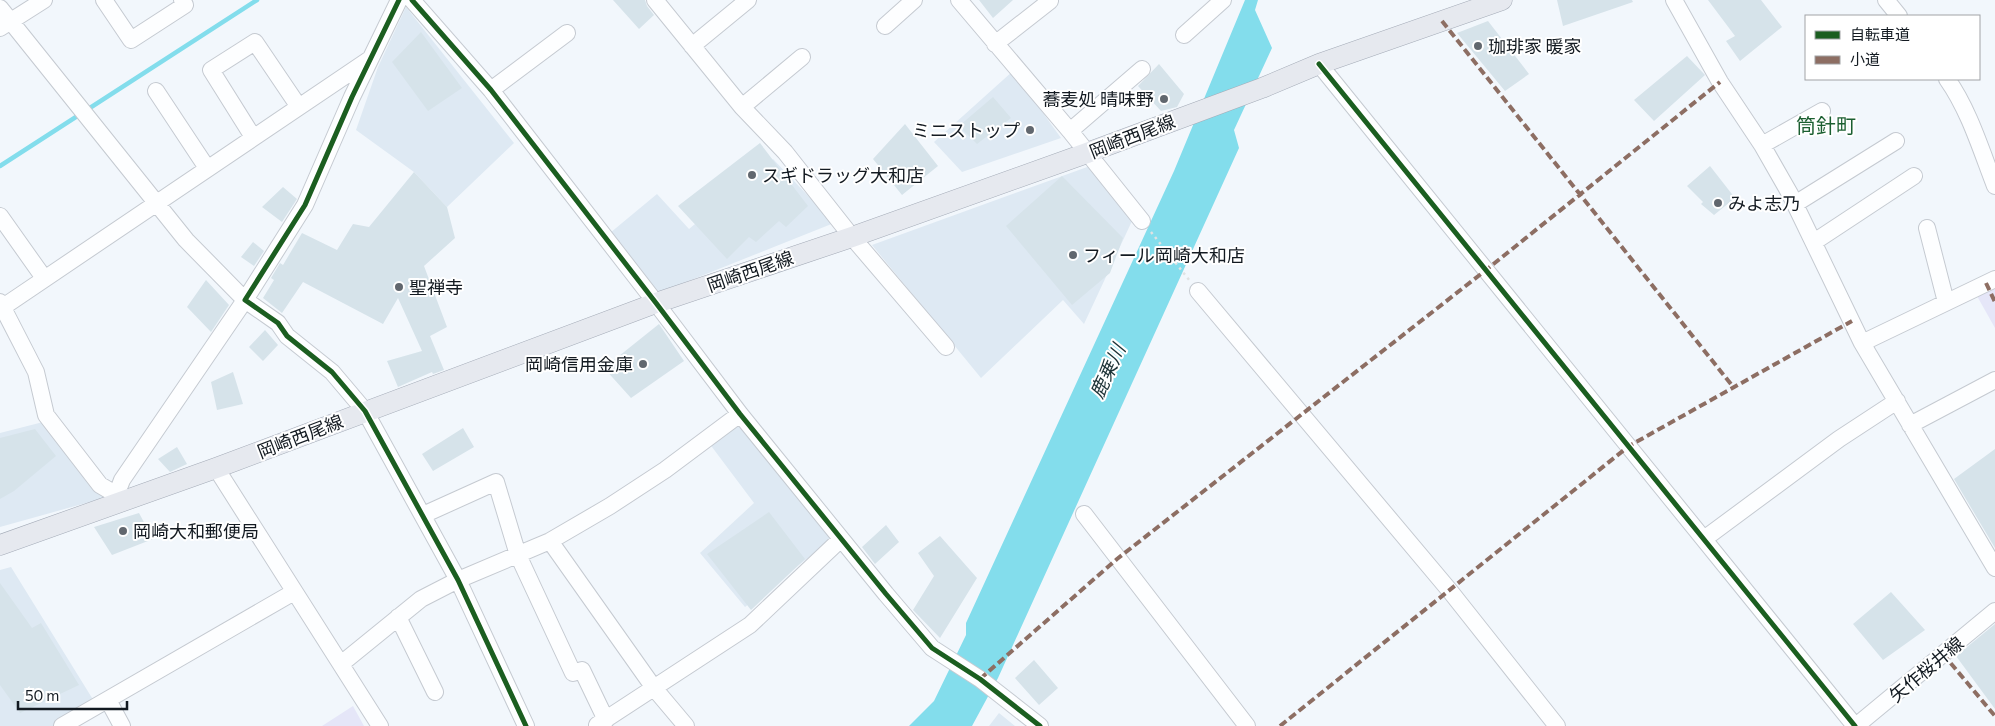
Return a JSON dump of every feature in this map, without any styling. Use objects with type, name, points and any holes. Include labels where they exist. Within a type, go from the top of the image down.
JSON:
[{"type":"main road","name":"岡崎西尾線","points":[[0,545],[115,500],[216,468],[656,302],[852,237],[1087,153],[1262,88],[1469,5],[1502,0]]},
{"type":"street","points":[[5,25],[44,0]]},
{"type":"street","points":[[104,0],[131,40],[185,5],[182,0]]},
{"type":"street","points":[[370,59],[44,278],[1,304],[36,372],[46,415],[100,485],[115,500],[122,480],[245,300],[305,205],[370,59],[399,0]]},
{"type":"street","points":[[412,0],[491,90],[656,302],[740,414],[841,540],[932,648],[980,679],[1040,726]]},
{"type":"street","points":[[655,0],[742,107],[785,152],[852,237],[946,347]]},
{"type":"street","points":[[692,46],[748,0]]},
{"type":"street","points":[[884,26],[914,0]]},
{"type":"street","points":[[959,0],[1070,131],[1142,221]]},
{"type":"street","points":[[1184,35],[1223,0]]},
{"type":"street","points":[[1674,0],[1720,82],[1762,145],[1795,204],[1862,343],[1995,568]]},
{"type":"street","points":[[1886,0],[1898,15]]},
{"type":"street","points":[[996,44],[1050,2]]},
{"type":"street","points":[[0,8],[5,25],[156,202],[186,240],[245,300],[278,323],[287,336],[332,372],[365,411],[458,580],[526,726]]},
{"type":"street","points":[[491,90],[567,33]]},
{"type":"street","points":[[253,137],[211,70],[255,42],[299,107]]},
{"type":"street","points":[[742,107],[802,57]]},
{"type":"street","points":[[1319,64],[1856,726]]},
{"type":"street","points":[[1070,131],[1142,69]]},
{"type":"street","points":[[1947,80],[1959,99],[1995,186]]},
{"type":"street","points":[[156,91],[207,168]]},
{"type":"street","points":[[1762,145],[1822,111]]},
{"type":"street","points":[[1795,204],[1896,141]]},
{"type":"street","points":[[1814,242],[1914,176]]},
{"type":"street","points":[[0,216],[44,278]]},
{"type":"street","points":[[1927,228],[1946,302]]},
{"type":"street","points":[[1862,343],[1995,279]]},
{"type":"street","points":[[1198,290],[1450,591],[1557,726]]},
{"type":"street","points":[[1910,425],[1995,380]]},
{"type":"street","points":[[1704,539],[1840,439],[1897,401]]},
{"type":"street","points":[[340,664],[421,599],[458,580],[550,541],[610,506],[649,480],[740,414]]},
{"type":"street","points":[[216,468],[380,726]]},
{"type":"street","points":[[423,516],[496,482],[518,555],[573,673],[582,670],[601,723],[750,625],[841,540]]},
{"type":"street","points":[[1084,514],[1247,726]]},
{"type":"street","points":[[550,541],[654,688],[686,726]]},
{"type":"street","points":[[62,726],[294,592]]},
{"type":"street","name":"矢作桜井線","points":[[1856,726],[1995,611]]},
{"type":"street","points":[[398,617],[435,692]]},
{"type":"street","points":[[108,700],[122,726]]},
{"type":"path","points":[[1142,221],[1198,290]]},
{"type":"shaded area","points":[[406,7],[514,143],[447,207],[414,172],[356,130],[378,67]]},
{"type":"shaded area","points":[[1013,71],[1061,138],[962,172],[934,142]]},
{"type":"shaded area","points":[[773,159],[834,223],[656,294],[610,233],[657,194],[689,229]]},
{"type":"shaded area","points":[[1090,166],[1132,221],[1084,324],[1063,300],[981,378],[872,245]]},
{"type":"shaded area","points":[[1995,288],[1995,328],[1977,296]]},
{"type":"shaded area","points":[[734,418],[832,539],[745,607],[700,553],[754,503],[706,439]]},
{"type":"shaded area","points":[[47,421],[104,498],[0,527],[0,433]]},
{"type":"shaded area","points":[[11,567],[97,706],[57,726],[0,726],[0,570]]},
{"type":"shaded area","points":[[353,706],[364,726],[322,726]]},
{"type":"shaded area","points":[[999,713],[1015,726],[989,726]]},
{"type":"water","name":"鹿乗川","points":[[1245,0],[1258,0],[1255,10],[1272,48],[1234,130],[1239,148],[998,678],[972,726],[909,726],[934,701],[966,635],[966,623],[1174,171]]},
{"type":"building","points":[[613,0],[645,0],[654,15],[639,29]]},
{"type":"building","points":[[979,0],[1013,0],[993,18]]},
{"type":"building","points":[[1557,0],[1632,0],[1633,2],[1563,26]]},
{"type":"building","points":[[1708,0],[1761,0],[1782,27],[1740,61],[1726,41],[1735,36]]},
{"type":"building","points":[[1488,21],[1529,74],[1505,91],[1457,33]]},
{"type":"building","points":[[421,32],[462,88],[428,111],[392,62]]},
{"type":"building","points":[[1687,56],[1705,75],[1654,121],[1634,100]]},
{"type":"building","points":[[1159,64],[1184,94],[1177,107],[1161,111],[1138,86]]},
{"type":"building","points":[[993,97],[1011,118],[977,144],[959,126]]},
{"type":"building","points":[[905,124],[938,166],[902,195],[873,159]]},
{"type":"building","name":"スギドラッグ大和店","points":[[760,143],[808,206],[786,227],[779,221],[756,242],[749,237],[727,259],[678,206]]},
{"type":"building","points":[[1710,166],[1735,198],[1714,215],[1701,204],[1703,202],[1687,186]]},
{"type":"building","name":"聖禅寺","points":[[414,172],[447,207],[455,238],[424,266],[447,327],[430,336],[444,370],[433,374],[432,372],[398,387],[387,361],[422,351],[398,298],[383,324],[303,282],[282,313],[263,298],[274,280],[271,278],[280,263],[283,265],[302,233],[337,250],[353,224],[369,227]]},
{"type":"building","name":"フィール岡崎大和店","points":[[1062,176],[1123,238],[1110,273],[1072,305],[1006,226]]},
{"type":"building","points":[[283,187],[297,199],[282,222],[262,207]]},
{"type":"building","points":[[253,242],[264,251],[254,266],[241,257]]},
{"type":"building","points":[[206,280],[229,305],[211,332],[187,307]]},
{"type":"building","name":"岡崎信用金庫","points":[[659,324],[684,361],[631,398],[604,368]]},
{"type":"building","points":[[265,330],[278,345],[263,361],[249,347]]},
{"type":"building","points":[[233,372],[243,404],[217,410],[211,382]]},
{"type":"building","points":[[463,428],[474,447],[433,471],[422,454]]},
{"type":"building","points":[[35,429],[56,456],[14,491],[0,499],[0,438]]},
{"type":"building","points":[[177,447],[187,464],[170,472],[158,459]]},
{"type":"building","points":[[1995,449],[1995,548],[1954,479]]},
{"type":"building","points":[[769,512],[805,559],[751,610],[707,554]]},
{"type":"building","points":[[139,513],[153,539],[112,555],[94,527]]},
{"type":"building","points":[[886,525],[899,542],[875,564],[862,547]]},
{"type":"building","points":[[940,536],[977,578],[940,638],[913,610],[934,576],[918,553]]},
{"type":"building","points":[[0,583],[32,628],[41,623],[79,685],[20,713],[0,685]]},
{"type":"building","points":[[1891,592],[1925,630],[1883,660],[1853,624]]},
{"type":"building","points":[[1995,624],[1995,709],[1956,656]]},
{"type":"building","points":[[1034,660],[1058,688],[1039,705],[1015,678]]},
{"type":"waterway","points":[[0,166],[257,0]]},
{"type":"marked path","points":[[1442,21],[1734,388]]},
{"type":"marked path","points":[[980,679],[1117,559],[1486,270],[1720,82]]},
{"type":"marked path","points":[[1986,283],[1995,302]]},
{"type":"marked path","points":[[1280,726],[1629,446],[1852,321]]},
{"type":"marked path","points":[[1943,654],[1995,716]]},
{"type":"cycle path","points":[[399,0],[352,97],[305,205],[245,300],[278,323],[287,336],[332,372],[365,411],[458,580],[526,726]]},
{"type":"cycle path","points":[[412,0],[491,90],[740,414],[932,648],[980,679],[1040,726]]},
{"type":"cycle path","points":[[1319,64],[1855,726]]},
{"type":"place","name":"珈琲家 暖家","points":[[1478,46]]},
{"type":"place","name":"蕎麦処 晴味野","points":[[1164,99]]},
{"type":"place","name":"ミニストップ","points":[[1030,130]]},
{"type":"place","name":"スギドラッグ大和店","points":[[752,175]]},
{"type":"place","name":"みよ志乃","points":[[1718,203]]},
{"type":"place","name":"フィール岡崎大和店","points":[[1073,255]]},
{"type":"place","name":"聖禅寺","points":[[399,287]]},
{"type":"place","name":"岡崎信用金庫","points":[[643,364]]},
{"type":"place","name":"岡崎大和郵便局","points":[[123,531]]},
{"type":"district","name":"筒針町","points":[[1826,125]]}]
